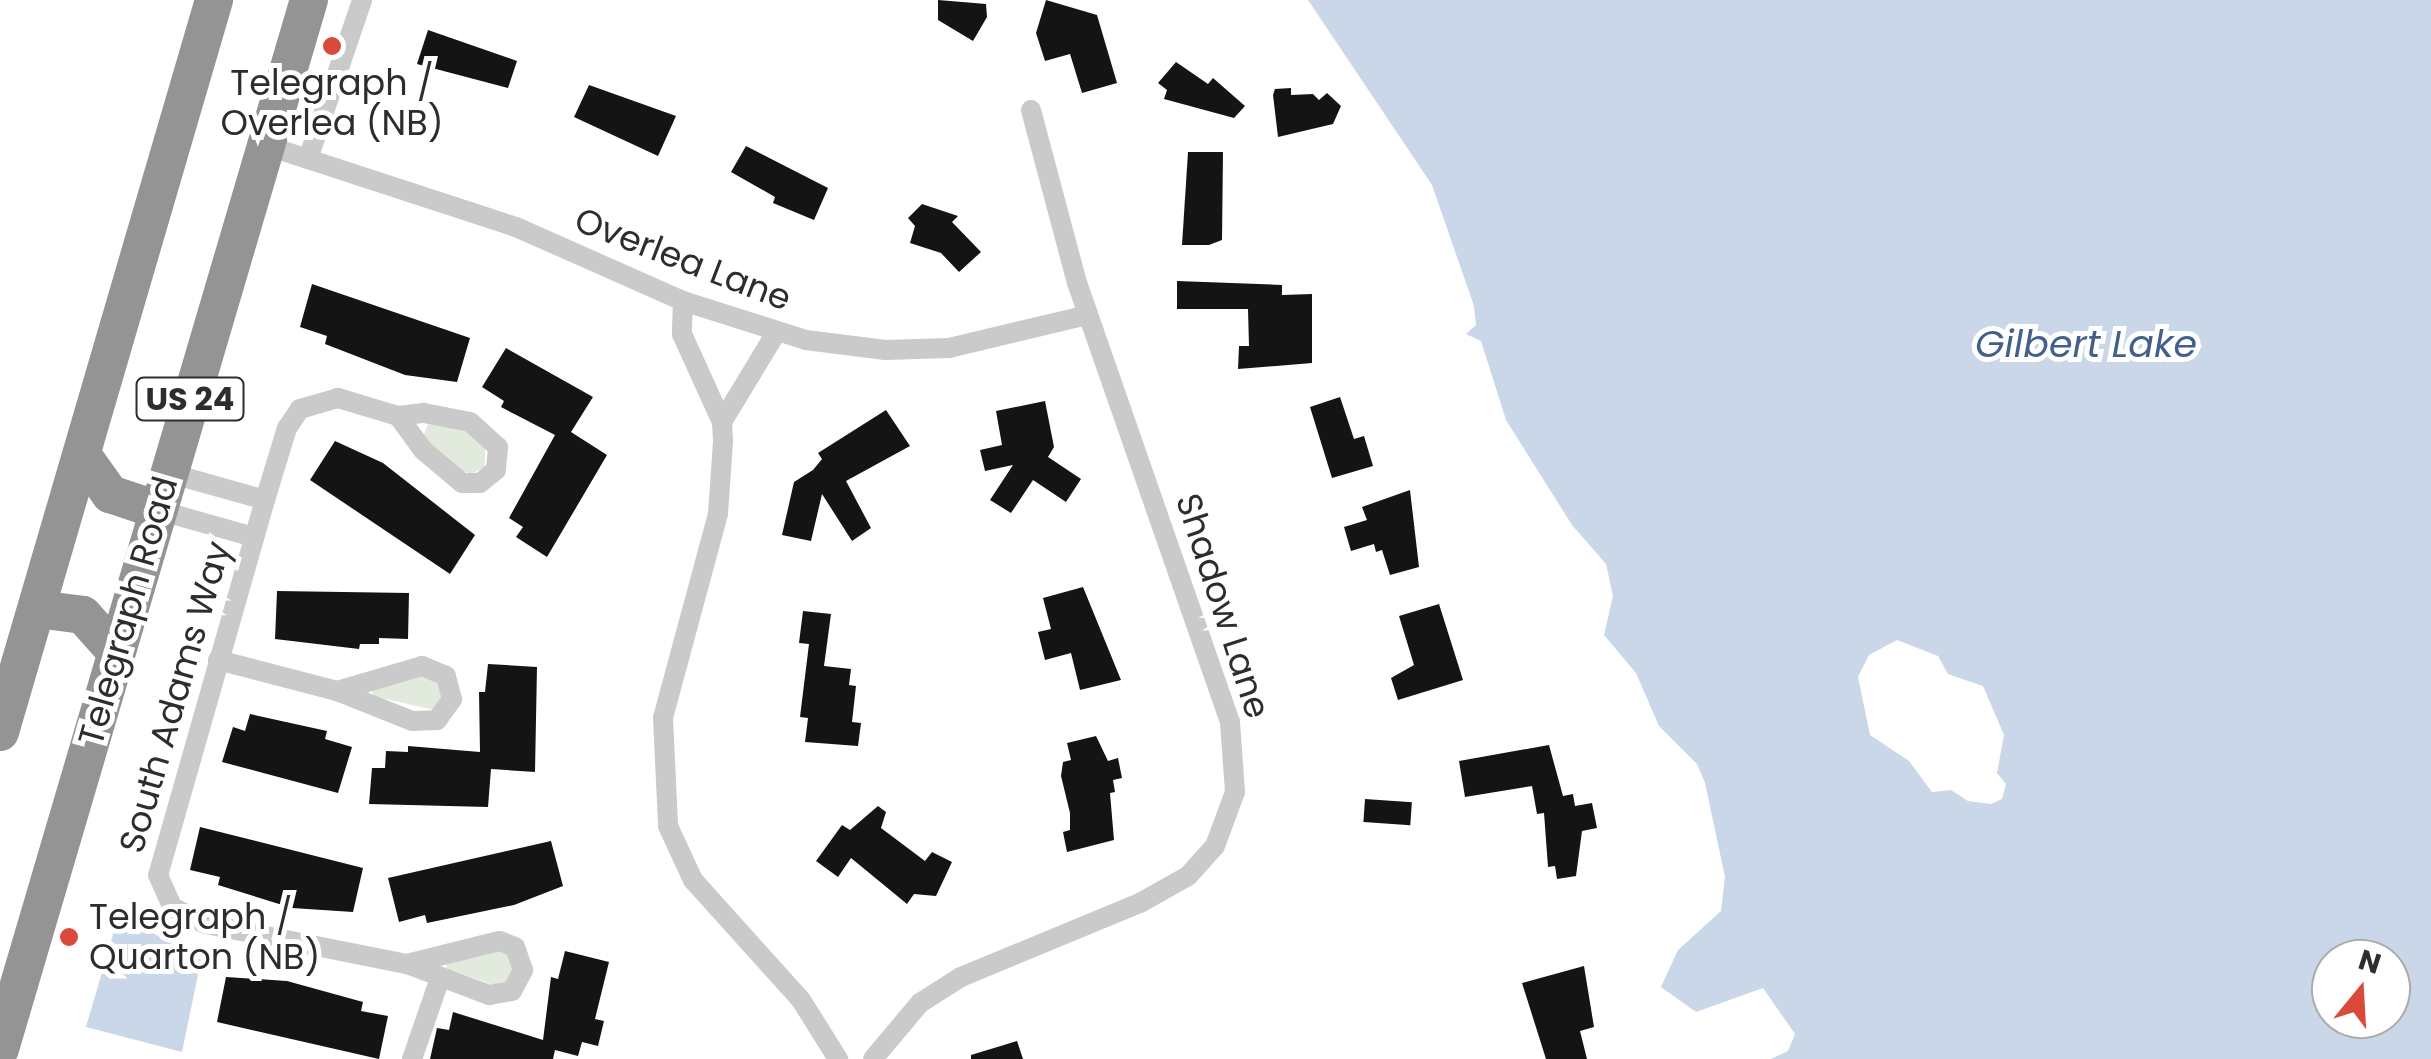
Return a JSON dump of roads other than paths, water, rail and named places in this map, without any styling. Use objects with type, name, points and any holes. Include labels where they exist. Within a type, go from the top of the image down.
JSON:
[{"type":"highway","name":"US 24","points":[[0,732],[214,0]]},
{"type":"highway","name":"Telegraph Road","points":[[0,1049],[308,0]]},
{"type":"highway","points":[[83,456],[110,494],[158,510]]},
{"type":"highway","points":[[37,609],[83,615],[116,652]]},
{"type":"street","points":[[308,160],[362,0]]},
{"type":"street","name":"Shadow Lane","points":[[872,1059],[920,1003],[960,977],[1140,903],[1188,876],[1215,846],[1230,810],[1236,773],[1230,722],[1088,315],[1030,110]]},
{"type":"street","name":"Overlea Lane","points":[[265,145],[516,228],[683,300],[776,333],[862,349],[924,350],[1088,315]]},
{"type":"street","points":[[683,300],[682,334],[722,422],[718,514],[664,718],[668,826],[693,880],[801,1000],[838,1059]]},
{"type":"street","points":[[722,422],[776,333]]},
{"type":"street","name":"South Adams Way","points":[[398,416],[338,398],[312,400],[287,428],[159,858],[163,894],[172,907],[206,924],[407,964],[439,980],[501,995],[521,981],[523,958],[515,947],[482,942],[407,964]]},
{"type":"street","points":[[424,413],[470,422],[498,447],[496,470],[480,484],[452,478],[398,416],[424,413]]},
{"type":"street","points":[[169,473],[265,500]]},
{"type":"street","points":[[158,510],[254,537]]},
{"type":"street","points":[[218,660],[337,691],[424,722],[443,715],[452,699],[446,676],[422,666],[337,691]]},
{"type":"street","points":[[412,1059],[439,980]]},
{"type":"water","name":"Gilbert Lake","points":[[1308,0],[2431,0],[2431,1059],[1771,1059],[1788,1051],[1795,1034],[1763,988],[1696,1012],[1661,987],[1678,950],[1721,911],[1725,877],[1705,783],[1697,764],[1659,726],[1636,673],[1604,635],[1613,596],[1606,564],[1572,525],[1506,420],[1481,341],[1466,334],[1476,325],[1474,306],[1432,185]],"holes":[[[1897,640],[1938,656],[1948,674],[1983,686],[2004,735],[1997,773],[2006,784],[2002,799],[1991,804],[1968,801],[1951,790],[1932,792],[1909,761],[1870,735],[1858,677],[1869,655]]]},
{"type":"water","points":[[119,914],[201,960],[182,1052],[86,1027]]},
{"type":"place","name":"Telegraph / Overlea (NB)","points":[[332,46]]},
{"type":"place","name":"Telegraph / Quarton (NB)","points":[[69,937]]}]
